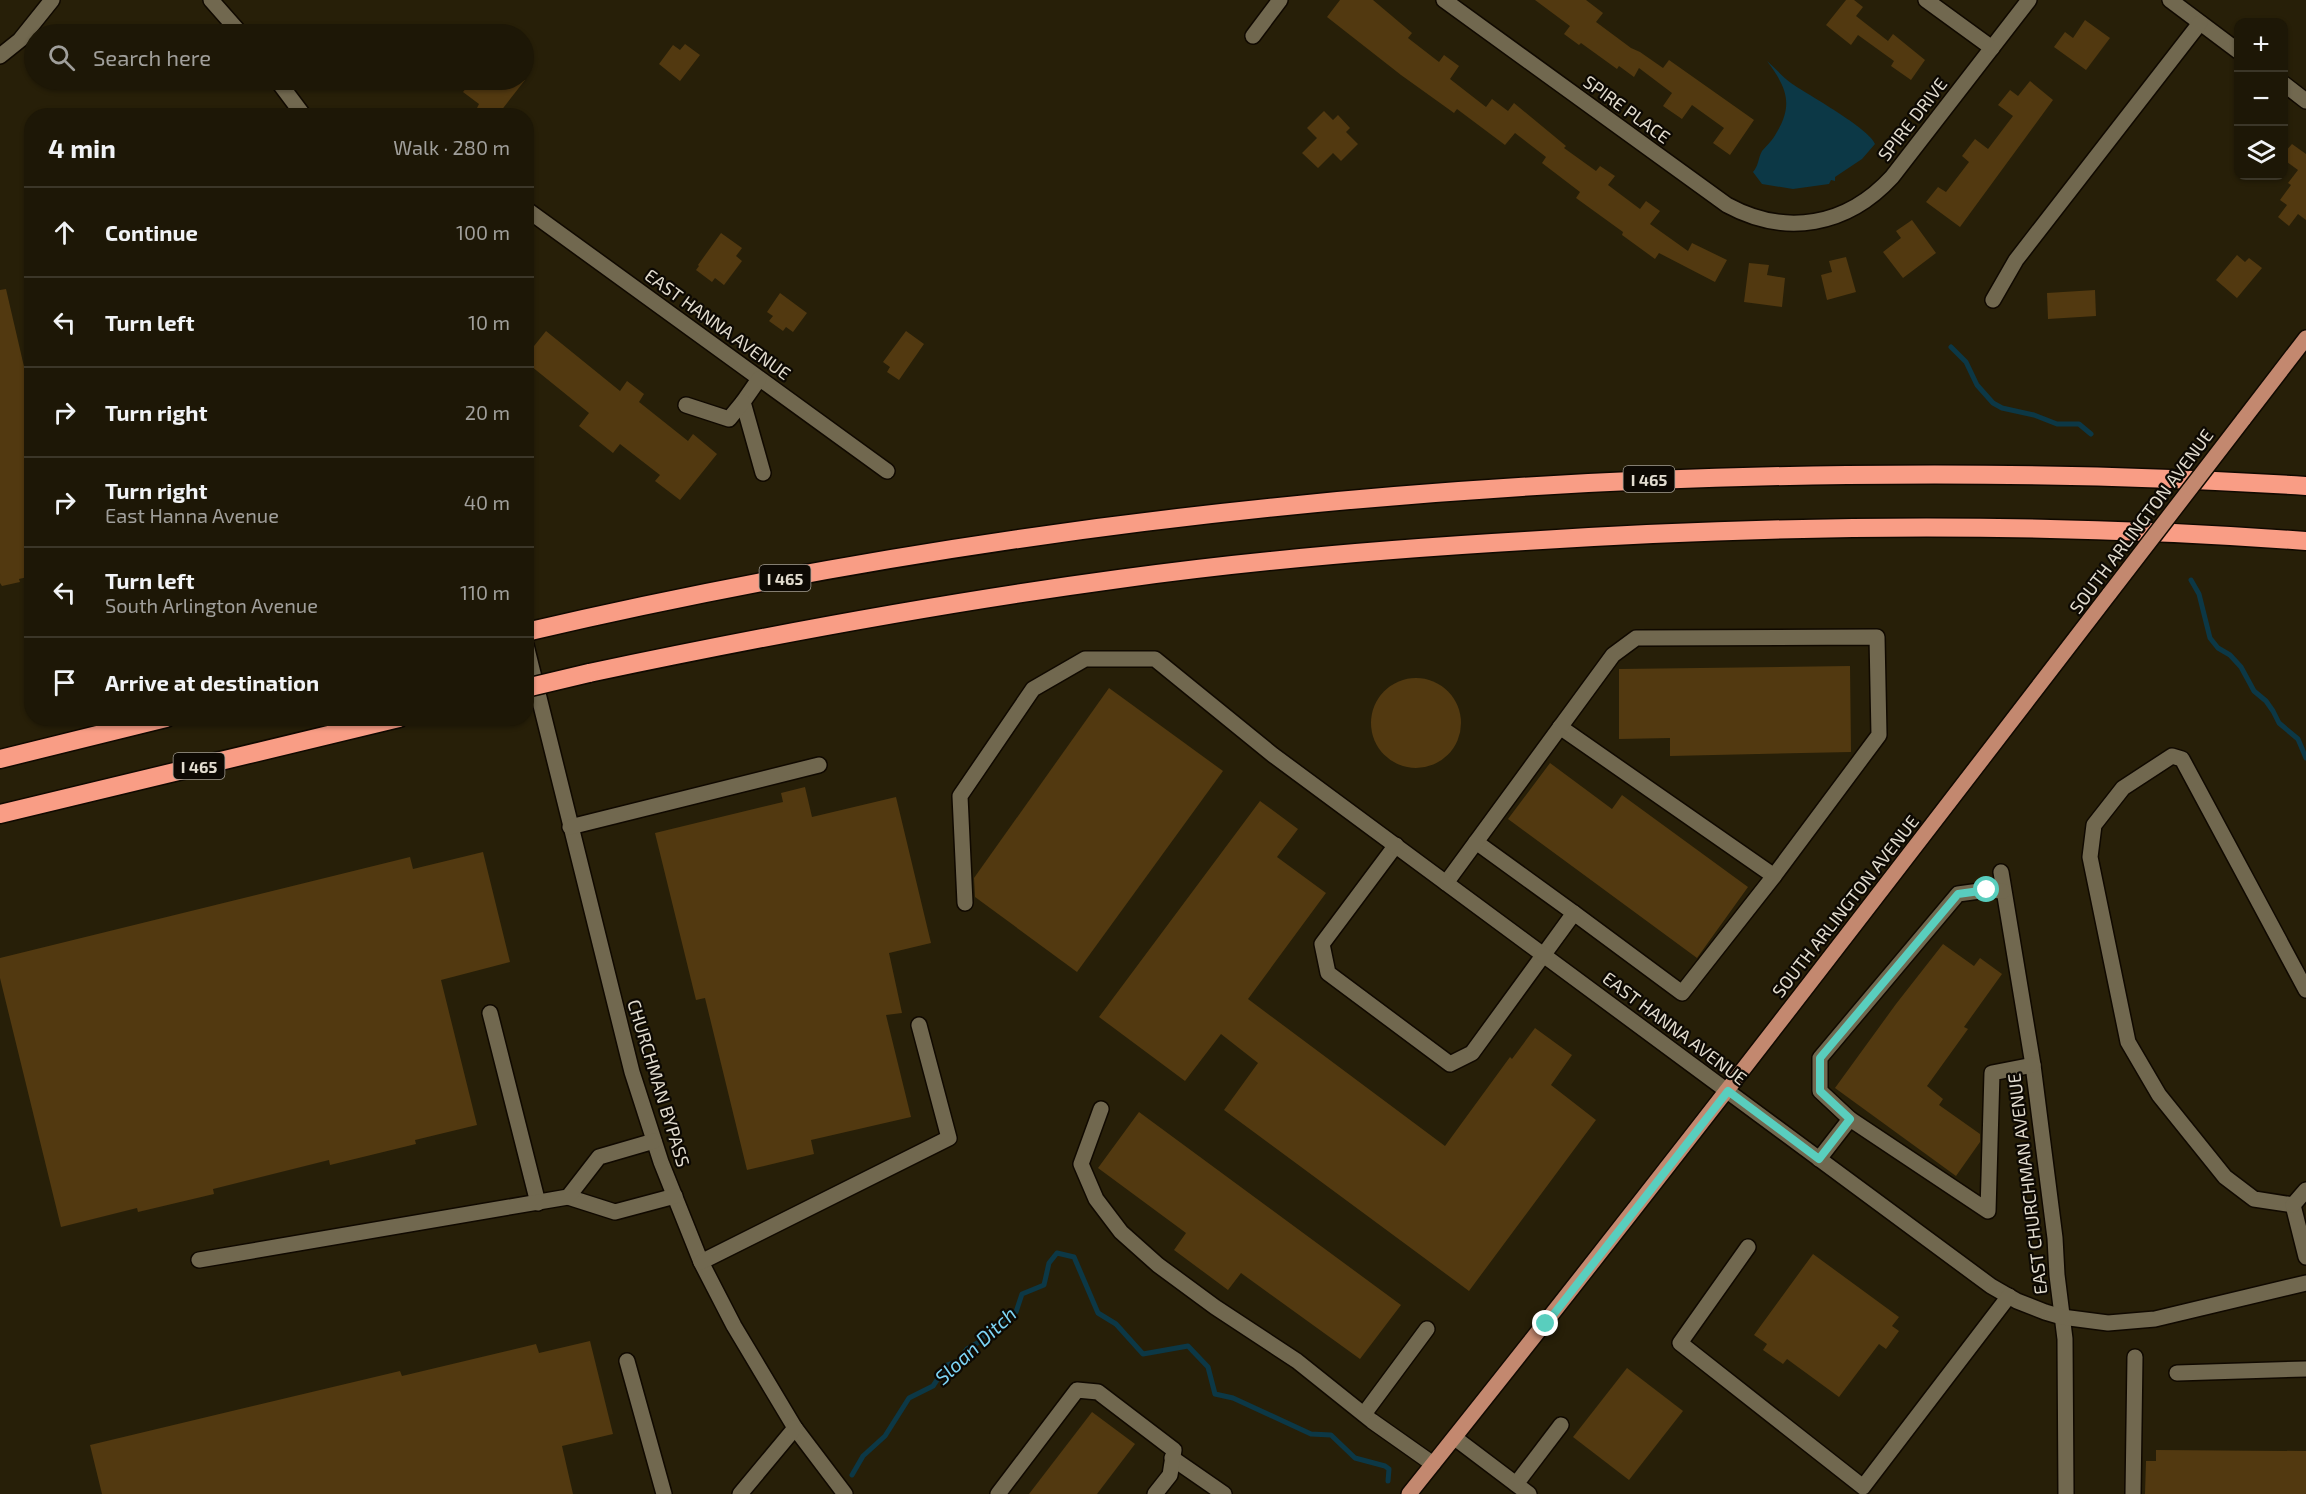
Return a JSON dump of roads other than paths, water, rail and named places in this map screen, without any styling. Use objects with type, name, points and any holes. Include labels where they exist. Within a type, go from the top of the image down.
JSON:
[{"type":"highway","name":"I 465","points":[[534,630],[810,573],[996,543],[1226,512],[1436,492],[1674,478],[1890,474],[2062,475],[2306,486]]},
{"type":"highway","points":[[534,686],[816,628],[1005,596],[1222,566],[1372,552],[1664,532],[1809,528],[2112,531],[2306,541]]},
{"type":"highway","points":[[0,759],[134,726]]},
{"type":"highway","name":"I 465","points":[[0,814],[366,726]]},
{"type":"main road","name":"SOUTH ARLINGTON AVENUE","points":[[1409,1494],[1728,1091],[2306,338]]},
{"type":"street","points":[[33,24],[52,0]]},
{"type":"street","points":[[211,0],[232,24]]},
{"type":"street","points":[[1252,36],[1280,0]]},
{"type":"street","name":"SPIRE PLACE","points":[[1444,0],[1727,205],[1758,218],[1798,224]]},
{"type":"street","points":[[1926,0],[1992,48]]},
{"type":"street","name":"SPIRE DRIVE","points":[[1798,224],[1816,222],[1839,215],[1878,192],[2029,0]]},
{"type":"street","points":[[2170,0],[2234,48]]},
{"type":"street","points":[[1993,300],[2016,260],[2200,23]]},
{"type":"street","points":[[0,56],[24,35]]},
{"type":"street","points":[[2288,88],[2306,101]]},
{"type":"street","points":[[284,90],[298,108]]},
{"type":"street","name":"EAST HANNA AVENUE","points":[[534,215],[887,471]]},
{"type":"street","points":[[686,405],[729,419],[759,378]]},
{"type":"street","points":[[743,402],[763,473]]},
{"type":"street","points":[[1446,883],[1612,655],[1636,638],[1877,637],[1879,735],[1774,876],[1682,993],[1476,842]]},
{"type":"street","name":"EAST HANNA AVENUE","points":[[965,903],[960,796],[1033,688],[1085,659],[1155,659],[1273,755],[1991,1286],[2009,1296],[2032,1308],[2062,1317],[2108,1323],[2142,1321],[2306,1284]]},
{"type":"street","name":"CHURCHMAN BYPASS","points":[[534,678],[632,1072],[654,1141],[701,1262],[746,1347],[795,1428],[845,1494]]},
{"type":"street","points":[[1560,727],[1774,876]]},
{"type":"street","points":[[2293,1204],[2254,1199],[2225,1177],[2159,1095],[2128,1042],[2090,857],[2094,825],[2123,788],[2172,756],[2182,759],[2306,990]]},
{"type":"street","points":[[570,827],[819,765]]},
{"type":"street","points":[[1396,845],[1322,944],[1328,973],[1450,1064],[1472,1053],[1574,914]]},
{"type":"street","name":"EAST CHURCHMAN AVENUE","points":[[2001,872],[2033,1065],[2055,1238],[2065,1339],[2066,1494]]},
{"type":"street","points":[[2003,891],[1987,890],[1958,894],[1820,1058],[1820,1091],[1850,1119],[1988,1212],[1992,1073],[2033,1065]]},
{"type":"street","points":[[490,1013],[538,1203]]},
{"type":"street","points":[[701,1262],[949,1138],[919,1025]]},
{"type":"street","points":[[1101,1109],[1081,1164],[1096,1198],[1121,1232],[1158,1265],[1215,1307],[1296,1361],[1433,1464]]},
{"type":"street","points":[[1819,1159],[1850,1119]]},
{"type":"street","points":[[568,1197],[599,1157],[654,1141]]},
{"type":"street","points":[[2293,1204],[2306,1190]]},
{"type":"street","points":[[199,1260],[568,1197],[615,1212],[675,1196]]},
{"type":"street","points":[[2293,1204],[2306,1257]]},
{"type":"street","points":[[1749,1247],[1680,1343],[1863,1487],[2009,1296]]},
{"type":"street","points":[[1364,1414],[1427,1329]]},
{"type":"street","points":[[2133,1494],[2135,1357]]},
{"type":"street","points":[[627,1361],[664,1494]]},
{"type":"street","points":[[2177,1373],[2306,1369]]},
{"type":"street","points":[[998,1494],[1077,1389],[1098,1392],[1174,1450],[1170,1475],[1155,1494]]},
{"type":"street","points":[[1516,1484],[1561,1425]]},
{"type":"street","points":[[740,1494],[795,1428]]},
{"type":"street","points":[[1455,1437],[1529,1494]]},
{"type":"street","points":[[1172,1458],[1224,1494]]},
{"type":"water","points":[[1767,61],[1791,83],[1862,129],[1875,144],[1862,159],[1835,177],[1835,181],[1831,180],[1829,184],[1793,189],[1762,184],[1753,172],[1762,151],[1773,139],[1780,126],[1786,107],[1784,89]]},
{"type":"waterway","points":[[1951,347],[1966,362],[1977,385],[1993,403],[2002,408],[2034,415],[2057,424],[2079,424],[2091,434]]},
{"type":"waterway","points":[[2191,580],[2199,594],[2210,638],[2218,648],[2230,655],[2241,667],[2254,691],[2266,701],[2279,723],[2298,739],[2306,758]]},
{"type":"waterway","name":"Sloan Ditch","points":[[852,1475],[863,1456],[885,1436],[909,1398],[933,1386],[947,1365],[958,1361],[967,1349],[979,1342],[987,1331],[1016,1312],[1022,1294],[1044,1285],[1049,1263],[1057,1253],[1074,1257],[1098,1313],[1116,1324],[1143,1354],[1188,1346],[1208,1367],[1215,1394],[1233,1398],[1311,1434],[1331,1435],[1355,1458],[1389,1469],[1388,1481]]}]
